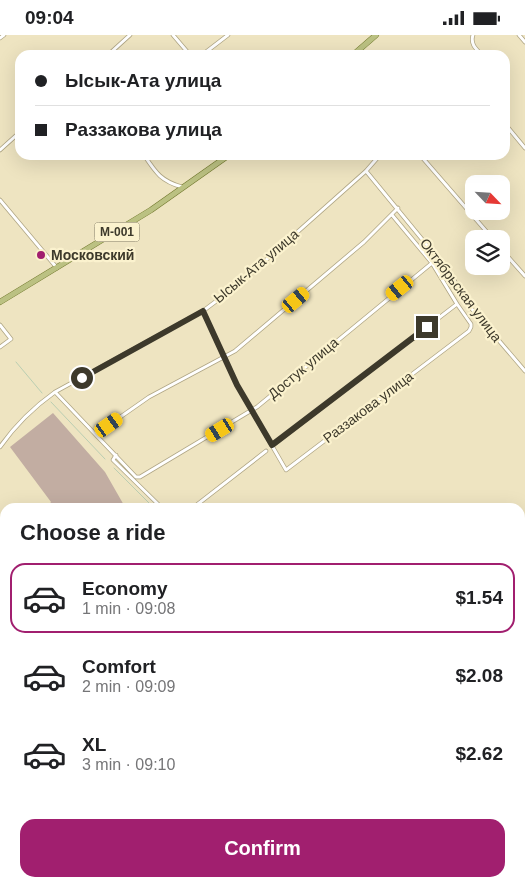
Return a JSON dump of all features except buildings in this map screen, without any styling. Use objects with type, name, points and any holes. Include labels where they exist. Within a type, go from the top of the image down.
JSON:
[{"type":"main road","points":[[359,50],[376,35]]},
{"type":"main road","name":"М-001","points":[[0,302],[151,210],[222,160]]},
{"type":"street","points":[[0,39],[4,35]]},
{"type":"street","points":[[114,50],[130,35]]},
{"type":"street","points":[[173,35],[186,50]]},
{"type":"street","points":[[208,50],[228,35]]},
{"type":"street","points":[[473,35],[472,41],[478,50]]},
{"type":"street","points":[[519,35],[525,42]]},
{"type":"street","points":[[510,130],[525,148]]},
{"type":"street","points":[[0,150],[15,136]]},
{"type":"street","points":[[147,160],[156,173],[167,183],[185,188]]},
{"type":"street","name":"Ысык-Ата улица","points":[[0,447],[8,435],[44,400],[55,392],[203,311],[239,284],[366,171],[376,160]]},
{"type":"street","points":[[424,160],[485,230]]},
{"type":"street","name":"Октябрьская улица","points":[[366,171],[449,272],[471,308],[525,371]]},
{"type":"street","points":[[0,200],[57,267]]},
{"type":"street","points":[[96,434],[148,397],[235,351],[364,242],[398,208]]},
{"type":"street","points":[[392,215],[432,263],[457,304]]},
{"type":"street","points":[[510,259],[525,276]]},
{"type":"street","name":"Достук улица","points":[[116,455],[136,477],[140,477],[252,411],[432,263]]},
{"type":"street","name":"Раззакова улица","points":[[203,311],[237,385],[286,470],[469,331],[471,323],[457,304],[272,445]]},
{"type":"street","points":[[0,325],[11,339],[0,347]]},
{"type":"street","points":[[55,392],[116,455],[114,459],[157,503]]},
{"type":"street","points":[[199,503],[266,451]]},
{"type":"shaded area","points":[[53,413],[105,472],[123,503],[50,503],[10,447]]},
{"type":"waterway","points":[[16,362],[42,393]]},
{"type":"waterway","points":[[51,402],[105,459]]},
{"type":"waterway","points":[[114,468],[149,503]]},
{"type":"place","name":"Московский","points":[[41,255]]},
{"type":"route","points":[[82,378],[203,311],[237,385],[272,445],[427,327]]}]
